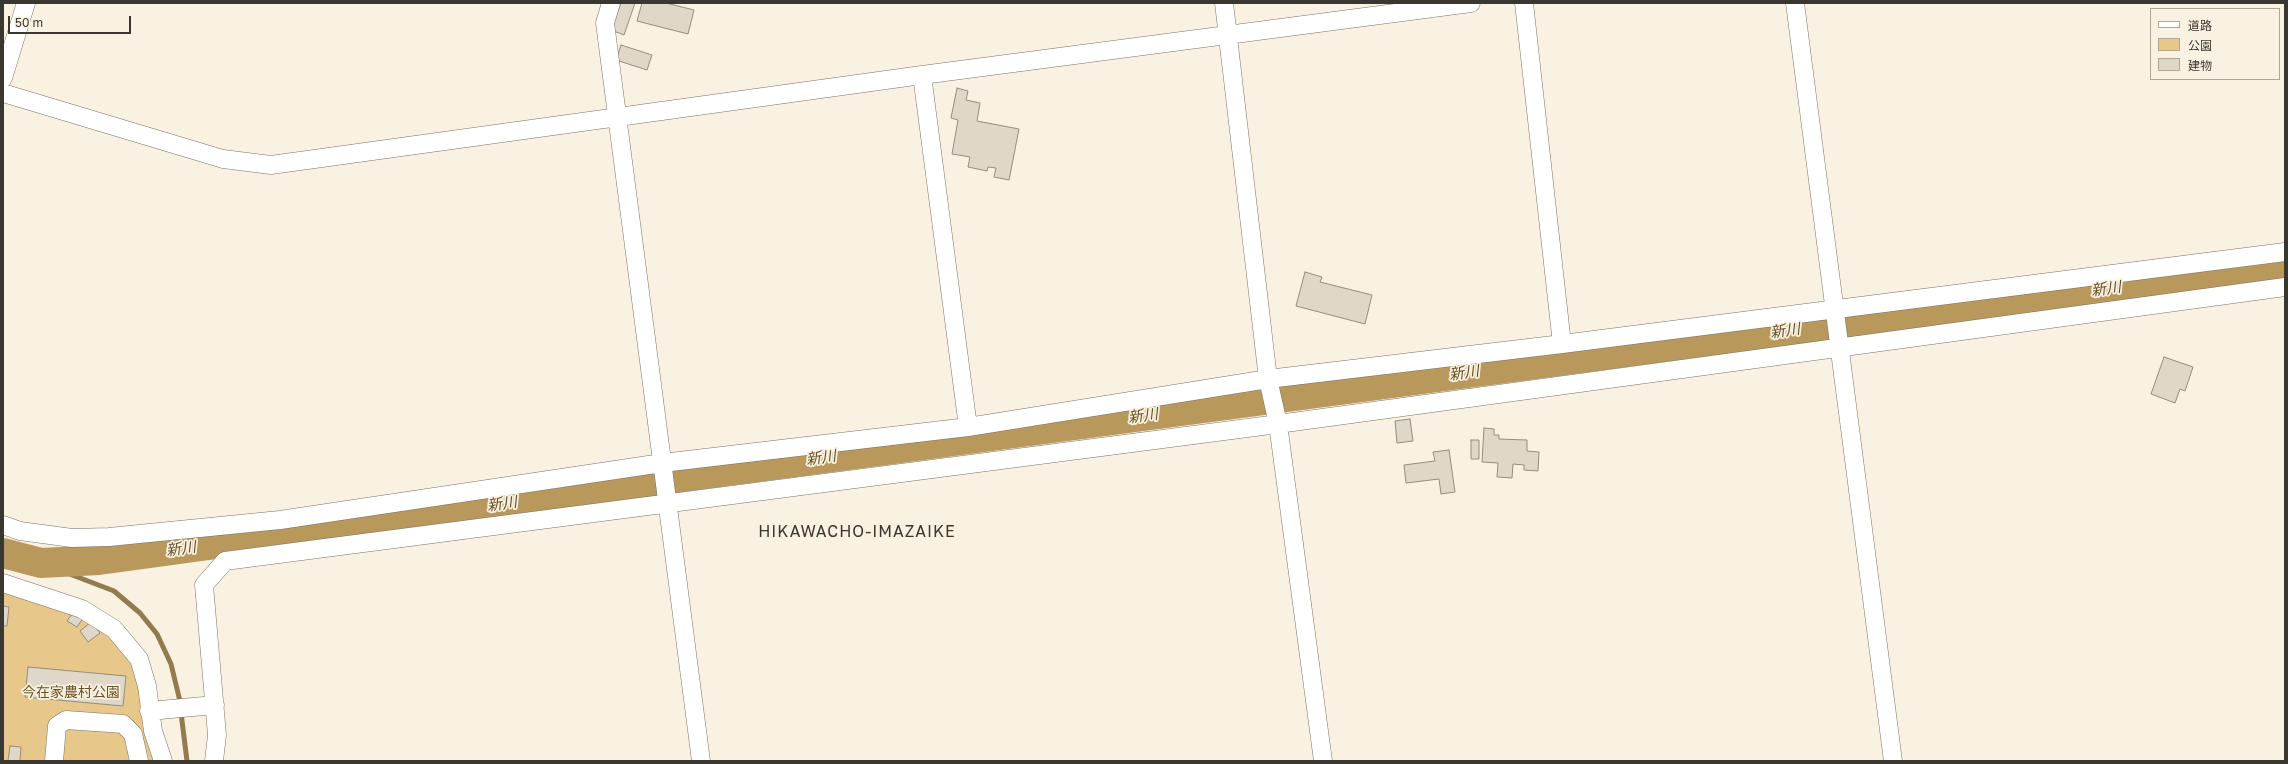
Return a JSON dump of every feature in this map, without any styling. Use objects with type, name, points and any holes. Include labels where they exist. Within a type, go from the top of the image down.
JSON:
[{"type":"street","points":[[3,78],[26,3]]},
{"type":"street","points":[[611,3],[605,23],[701,761]]},
{"type":"street","points":[[1224,3],[1268,379],[1277,418],[1323,761]]},
{"type":"street","points":[[3,93],[223,159],[271,165],[922,75],[1471,3]]},
{"type":"street","points":[[1524,3],[1562,344]]},
{"type":"street","points":[[1795,3],[1893,761]]},
{"type":"street","points":[[922,75],[968,427]]},
{"type":"street","points":[[3,525],[20,531],[72,538],[109,537],[280,520],[662,463],[968,427],[1268,379],[1835,310],[2285,252]]},
{"type":"street","points":[[214,761],[217,735],[209,705],[204,585],[225,562],[666,498],[1838,343],[2285,287]]},
{"type":"street","points":[[3,583],[82,608],[114,628],[139,659],[147,686],[163,761]]},
{"type":"street","points":[[152,710],[209,705]]},
{"type":"street","points":[[54,761],[57,726],[66,720],[123,724],[133,734],[139,761]]},
{"type":"green space","name":"今在家農村公園","points":[[3,590],[67,608],[112,633],[132,661],[157,761],[3,761]]},
{"type":"building","points":[[621,3],[635,3],[624,35],[611,30]]},
{"type":"building","points":[[642,3],[666,3],[694,10],[688,34],[637,21]]},
{"type":"building","points":[[621,45],[652,55],[647,70],[616,60]]},
{"type":"building","points":[[957,88],[968,91],[966,100],[980,103],[977,121],[1019,129],[1009,180],[994,177],[996,168],[988,167],[987,171],[968,167],[970,157],[952,154],[958,120],[951,118]]},
{"type":"building","points":[[1305,272],[1322,277],[1320,282],[1372,295],[1365,324],[1296,306]]},
{"type":"building","points":[[2164,357],[2193,367],[2185,391],[2180,389],[2175,403],[2151,394]]},
{"type":"building","points":[[1410,419],[1413,441],[1397,443],[1395,421]]},
{"type":"building","points":[[1484,428],[1494,429],[1494,435],[1499,435],[1499,439],[1527,440],[1527,451],[1539,452],[1538,471],[1524,470],[1524,465],[1513,464],[1512,478],[1497,477],[1498,463],[1482,462]]},
{"type":"building","points":[[1471,440],[1479,440],[1479,459],[1471,459]]},
{"type":"building","points":[[1449,450],[1455,492],[1441,494],[1439,479],[1406,483],[1404,465],[1435,461],[1433,452]]},
{"type":"building","points":[[3,606],[9,607],[7,626],[3,626]]},
{"type":"building","points":[[74,611],[84,617],[77,627],[67,621]]},
{"type":"building","points":[[91,622],[100,633],[88,642],[80,631]]},
{"type":"building","points":[[28,667],[126,676],[123,706],[25,697]]},
{"type":"building","points":[[10,746],[21,747],[20,761],[8,761]]},
{"type":"waterway","name":"新川","points":[[3,553],[41,563],[99,560],[658,483],[660,480],[2285,265]]},
{"type":"waterway","points":[[41,563],[114,591],[140,613],[157,634],[171,664],[179,697],[187,761]]},
{"type":"district","name":"HIKAWACHO-IMAZAIKE","points":[[857,532]]}]
